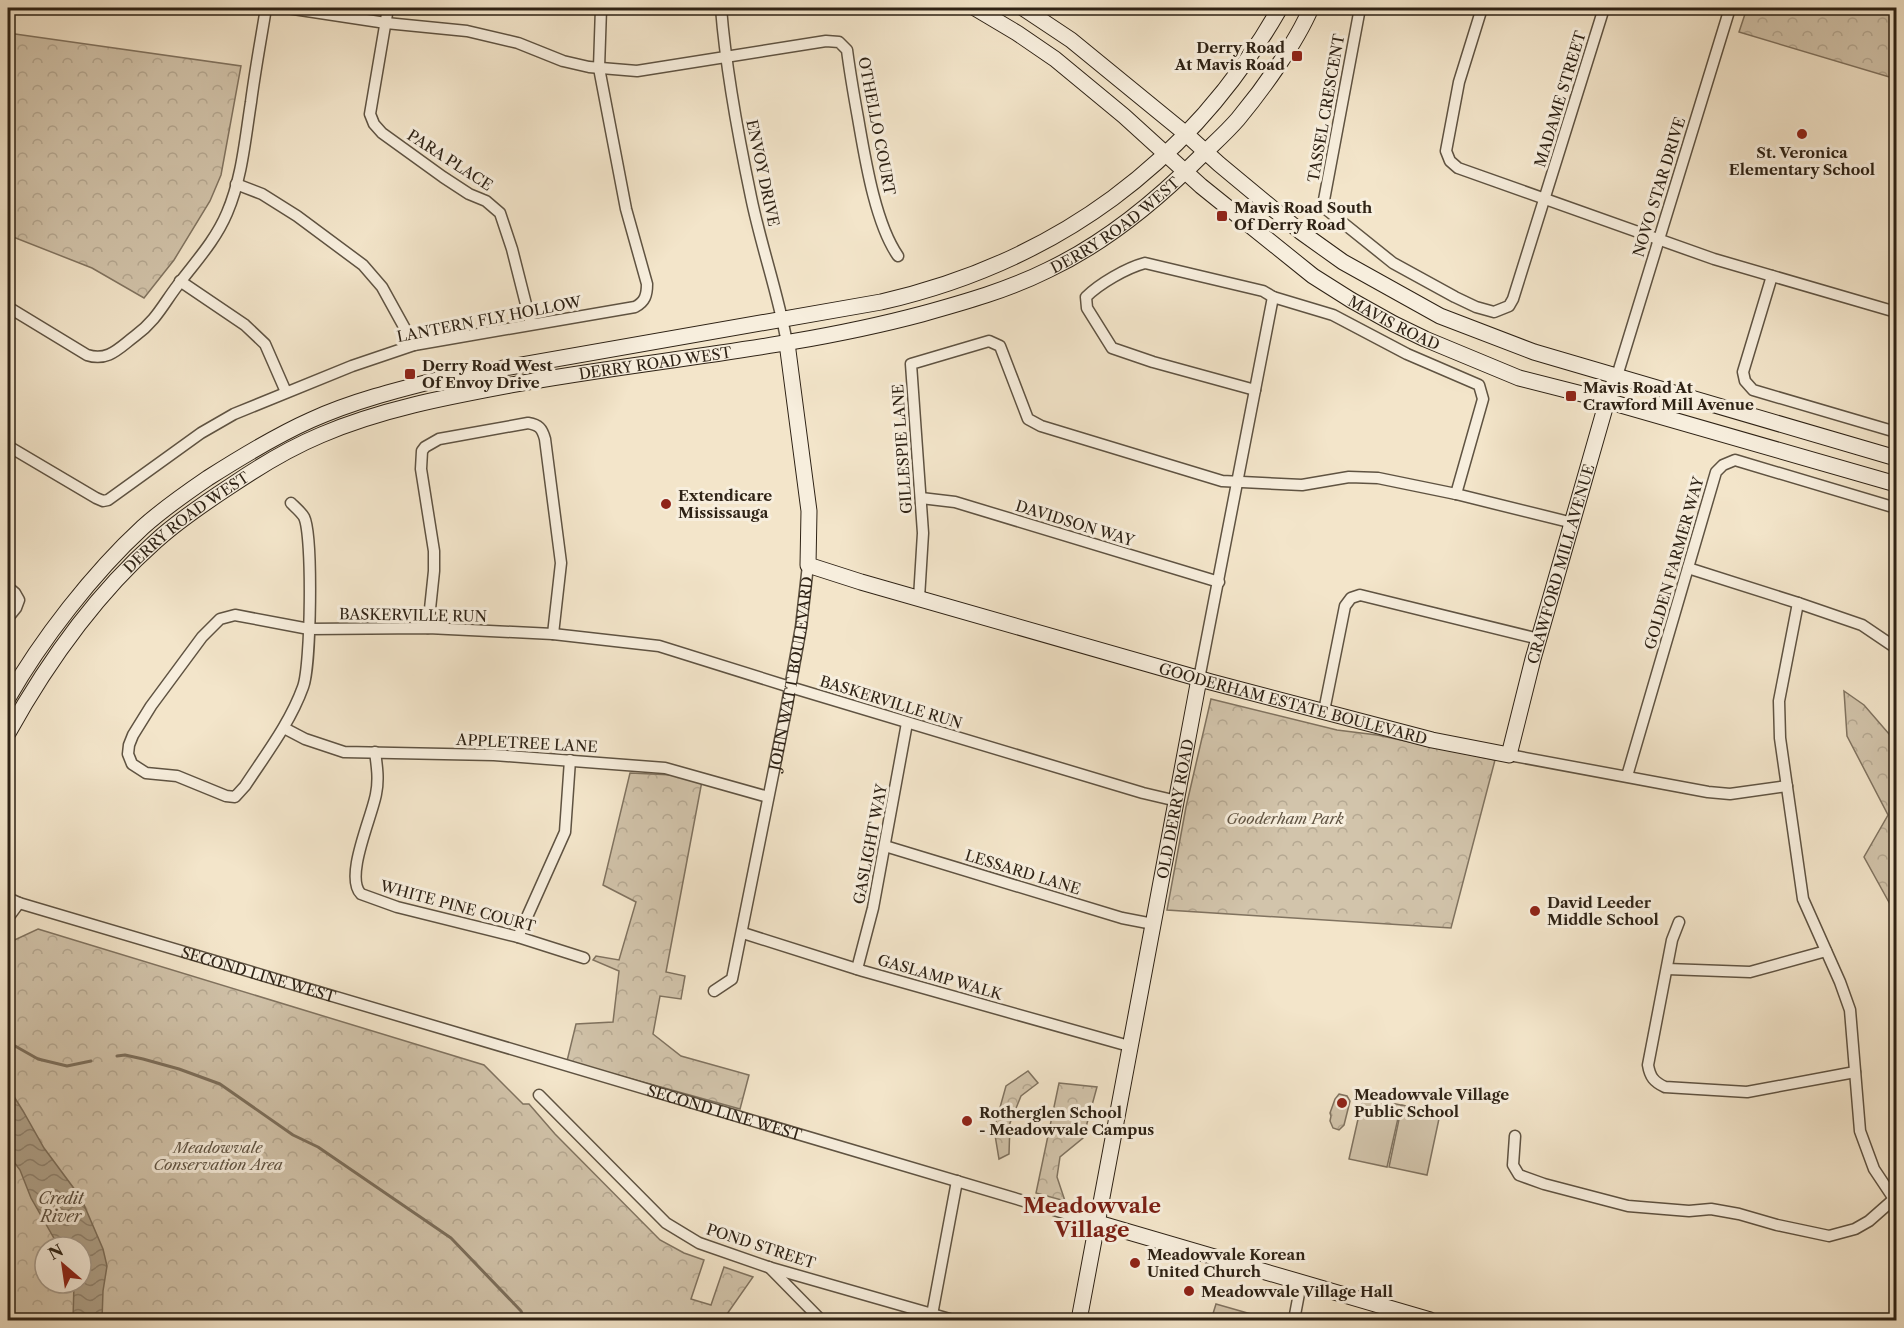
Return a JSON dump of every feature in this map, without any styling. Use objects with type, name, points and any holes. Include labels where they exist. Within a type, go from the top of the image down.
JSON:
[{"type":"main road","name":"MAVIS ROAD","points":[[975,8],[1055,59],[1124,116],[1185,172],[1313,276],[1394,324],[1519,378],[1896,484]]},
{"type":"main road","name":"MAVIS ROAD","points":[[1023,8],[1071,40],[1301,232],[1343,262],[1440,316],[1534,352],[1896,458]]},
{"type":"main road","name":"DERRY ROAD WEST","points":[[8,699],[60,621],[107,564],[144,526],[184,495],[252,449],[311,419],[373,397],[441,379],[881,302],[961,280],[998,265],[1082,220],[1166,155],[1217,100],[1261,40],[1280,8]]},
{"type":"main road","name":"DERRY ROAD WEST","points":[[8,733],[29,695],[69,637],[121,575],[157,540],[197,508],[261,466],[320,436],[376,415],[447,397],[554,377],[787,343],[888,323],[1005,288],[1048,270],[1086,250],[1145,208],[1185,172],[1238,119],[1270,77],[1311,8]]},
{"type":"main road","name":"JOHN WATT BOULEVARD","points":[[787,343],[810,511],[808,565]]},
{"type":"main road","name":"CRAWFORD MILL AVENUE","points":[[1509,755],[1523,694],[1607,401],[1617,376]]},
{"type":"main road","name":"GOODERHAM ESTATE BOULEVARD","points":[[808,565],[1199,679],[1432,740],[1509,755]]},
{"type":"main road","name":"OLD DERRY ROAD","points":[[1079,1320],[1199,679]]},
{"type":"main road","name":"SECOND LINE WEST","points":[[1098,1223],[1430,1320]]},
{"type":"street","points":[[8,307],[87,355],[97,358],[110,355],[157,316],[180,281],[198,261],[216,234],[226,213],[243,159],[266,8]]},
{"type":"street","points":[[287,8],[386,23],[467,31],[518,42],[563,61],[599,68],[637,71],[727,58]]},
{"type":"street","name":"PARA PLACE","points":[[388,8],[370,114],[372,119],[382,133],[443,177],[486,201],[500,213],[512,249],[531,324]]},
{"type":"street","points":[[599,68],[601,8]]},
{"type":"street","name":"ENVOY DRIVE","points":[[721,8],[750,195],[783,319],[787,343]]},
{"type":"street","name":"TASSEL CRESCENT","points":[[1360,8],[1324,200],[1329,213],[1393,263],[1455,297],[1494,312],[1509,306],[1513,299],[1545,199]]},
{"type":"street","points":[[1482,8],[1459,82],[1446,151],[1448,157],[1458,168],[1714,259],[1896,312]]},
{"type":"street","name":"MADAME STREET","points":[[1545,199],[1604,8]]},
{"type":"street","name":"NOVO STAR DRIVE","points":[[1617,376],[1730,8]]},
{"type":"street","name":"OTHELLO COURT","points":[[727,58],[826,41],[839,42],[848,50],[867,168],[888,240],[898,256]]},
{"type":"street","name":"LANTERN FLY HOLLOW","points":[[8,446],[96,498],[108,500],[201,433],[234,414],[352,366],[414,345],[635,307],[641,304],[647,294],[647,284],[626,209],[599,68]]},
{"type":"street","points":[[236,184],[262,194],[297,216],[363,264],[382,287],[414,345]]},
{"type":"street","points":[[1255,390],[1153,362],[1112,348],[1087,308],[1086,297],[1134,266],[1144,263],[1263,291],[1273,297],[1333,315],[1407,354],[1479,385],[1483,399],[1456,494]]},
{"type":"street","points":[[1772,276],[1743,372],[1748,385],[1757,391],[1896,432]]},
{"type":"street","points":[[180,281],[245,325],[265,344],[286,392]]},
{"type":"street","name":"OLD DERRY ROAD","points":[[1199,679],[1273,297]]},
{"type":"street","name":"GILLESPIE LANE","points":[[919,598],[923,533],[911,364],[989,341],[1000,346],[1028,419],[1041,426],[1222,482],[1237,482]]},
{"type":"street","points":[[428,628],[434,550],[421,469],[422,451],[439,438],[528,423],[538,425],[543,431],[561,564],[553,634]]},
{"type":"street","name":"GOLDEN FARMER WAY","points":[[1627,776],[1716,472],[1735,460],[1896,508]]},
{"type":"street","points":[[1237,482],[1302,485],[1350,477],[1378,478],[1456,494],[1573,524]]},
{"type":"street","name":"DAVIDSON WAY","points":[[921,498],[955,502],[1219,582]]},
{"type":"street","points":[[284,728],[294,711],[304,683],[309,629],[309,550],[304,517],[291,503]]},
{"type":"street","name":"JOHN WATT BOULEVARD","points":[[714,991],[732,979],[743,933],[801,627],[808,565]]},
{"type":"street","points":[[1688,568],[1862,626],[1896,648]]},
{"type":"street","points":[[8,587],[19,600],[8,618]]},
{"type":"street","points":[[1324,711],[1345,606],[1351,598],[1360,595],[1539,639]]},
{"type":"street","points":[[1515,1136],[1513,1165],[1519,1175],[1544,1184],[1628,1206],[1689,1211],[1711,1209],[1829,1236],[1855,1229],[1895,1200],[1874,1169],[1860,1131],[1850,1010],[1803,899],[1779,738],[1779,701],[1798,603]]},
{"type":"street","name":"BASKERVILLE RUN","points":[[284,728],[235,797],[226,796],[177,776],[146,773],[132,764],[128,754],[134,735],[151,706],[202,637],[220,619],[235,615],[309,629],[428,628],[553,634],[659,646],[1143,794],[1177,801]]},
{"type":"street","name":"GASLIGHT WAY","points":[[857,969],[873,908],[907,723]]},
{"type":"street","name":"APPLETREE LANE","points":[[284,728],[304,739],[344,752],[494,755],[665,768],[768,797]]},
{"type":"street","name":"WHITE PINE COURT","points":[[375,752],[378,771],[376,794],[354,874],[357,890],[361,894],[397,907],[518,937],[584,958]]},
{"type":"street","name":"GOODERHAM ESTATE BOULEVARD","points":[[1509,755],[1708,792],[1730,794],[1787,786]]},
{"type":"street","points":[[518,937],[565,832],[570,760]]},
{"type":"street","name":"LESSARD LANE","points":[[885,846],[1122,918],[1153,924]]},
{"type":"street","name":"SECOND LINE WEST","points":[[8,898],[1098,1223]]},
{"type":"street","points":[[8,918],[19,903]]},
{"type":"street","points":[[1679,922],[1672,940],[1648,1065],[1650,1075],[1656,1083],[1665,1087],[1747,1092],[1855,1072]]},
{"type":"street","name":"GASLAMP WALK","points":[[743,933],[857,969],[1129,1046]]},
{"type":"street","points":[[1667,969],[1750,972],[1826,951]]},
{"type":"street","name":"POND STREET","points":[[539,1095],[666,1223],[699,1243],[932,1318],[954,1320]]},
{"type":"street","points":[[932,1318],[957,1181]]},
{"type":"street","points":[[768,1266],[821,1320]]},
{"type":"street","points":[[1294,1320],[1301,1282]]},
{"type":"green space","points":[[1747,8],[1896,8],[1896,79],[1739,32]]},
{"type":"green space","points":[[8,33],[241,66],[221,175],[210,201],[174,260],[144,298],[92,268],[8,235]]},
{"type":"green space","points":[[1844,691],[1864,705],[1896,742],[1896,915],[1864,857],[1888,815],[1847,736]]},
{"type":"green space","name":"Gooderham Park","points":[[1211,699],[1337,730],[1377,735],[1495,760],[1451,928],[1167,910],[1186,807]]},
{"type":"green space","points":[[630,773],[673,775],[702,781],[666,972],[685,976],[681,999],[660,996],[653,1034],[681,1056],[749,1075],[740,1109],[567,1061],[576,1024],[613,1022],[619,971],[593,960],[596,956],[619,960],[636,902],[603,885]]},
{"type":"green space","name":"Meadowvale Conservation Area","points":[[38,929],[484,1065],[523,1104],[529,1104],[555,1134],[660,1240],[684,1253],[704,1260],[691,1299],[711,1305],[724,1267],[753,1277],[727,1314],[740,1320],[8,1320],[8,943]]},
{"type":"green space","points":[[1028,1071],[1038,1083],[1021,1096],[1010,1123],[1009,1154],[999,1159],[994,1129],[1006,1086]]},
{"type":"green space","points":[[1059,1083],[1097,1087],[1083,1138],[1060,1157],[1057,1177],[1065,1201],[1036,1193]]},
{"type":"green space","points":[[1339,1094],[1347,1096],[1350,1101],[1344,1125],[1339,1130],[1333,1128],[1330,1113]]},
{"type":"green space","points":[[1363,1097],[1401,1105],[1387,1167],[1349,1159]]},
{"type":"green space","points":[[1402,1105],[1440,1114],[1427,1175],[1389,1167]]},
{"type":"green space","points":[[1216,1304],[1265,1318],[1264,1320],[1211,1320]]},
{"type":"water","name":"Credit River","points":[[8,1087],[44,1148],[81,1198],[103,1249],[107,1266],[102,1320],[73,1320],[74,1295],[93,1295],[93,1235],[52,1235],[31,1198],[20,1170],[8,1154]]},
{"type":"waterway","points":[[8,1042],[38,1059],[67,1066],[91,1061]]},
{"type":"waterway","points":[[117,1056],[125,1055],[143,1059],[220,1084],[293,1135],[318,1147],[451,1238],[521,1311],[525,1320]]},
{"type":"place","name":"Derry Road At Mavis Road","points":[[1297,56]]},
{"type":"place","name":"St. Veronica Elementary School","points":[[1802,134]]},
{"type":"place","name":"Mavis Road South Of Derry Road","points":[[1222,216]]},
{"type":"place","name":"Derry Road West Of Envoy Drive","points":[[410,374]]},
{"type":"place","name":"Mavis Road At Crawford Mill Avenue","points":[[1571,396]]},
{"type":"place","name":"Extendicare Mississauga","points":[[666,504]]},
{"type":"place","name":"David Leeder Middle School","points":[[1535,911]]},
{"type":"place","name":"Meadowvale Village Public School","points":[[1342,1103]]},
{"type":"place","name":"Rotherglen School - Meadowvale Campus","points":[[967,1121]]},
{"type":"place","name":"Meadowvale Korean United Church","points":[[1135,1263]]},
{"type":"place","name":"Meadowvale Village Hall","points":[[1189,1291]]},
{"type":"district","name":"Meadowvale Village","points":[[1092,1217]]}]
